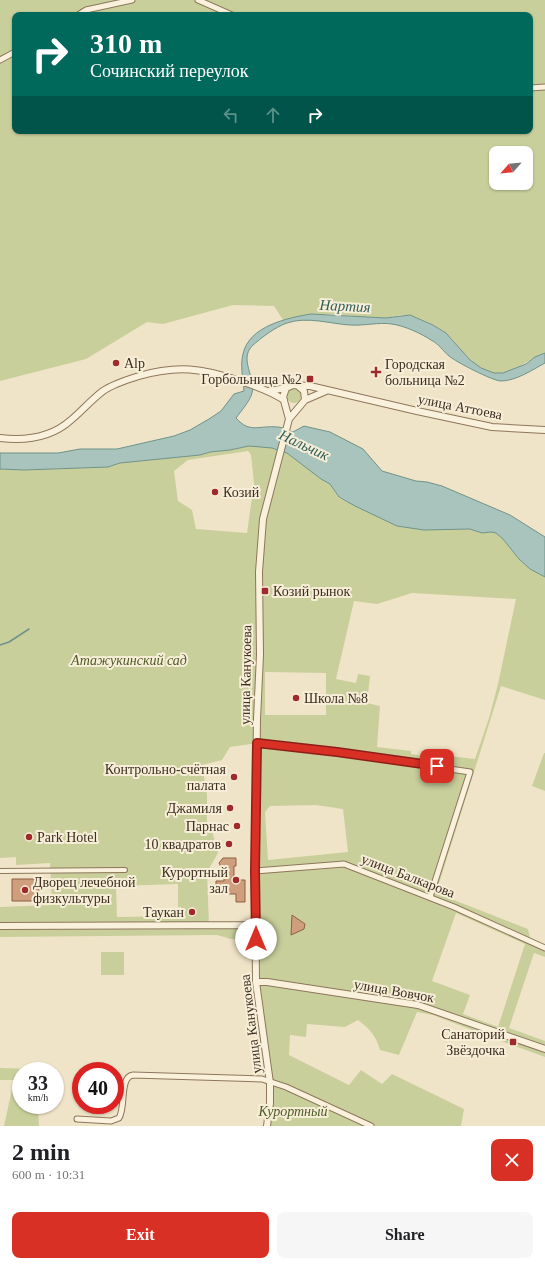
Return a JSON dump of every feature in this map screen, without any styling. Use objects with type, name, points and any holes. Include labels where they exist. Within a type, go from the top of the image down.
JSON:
[{"type":"street","points":[[83,12],[132,0]]},
{"type":"street","points":[[198,0],[225,12]]},
{"type":"street","points":[[0,60],[12,54]]},
{"type":"street","points":[[533,88],[545,87]]},
{"type":"street","points":[[0,438],[34,438],[44,436],[58,430],[71,421],[103,391],[132,378],[161,370],[177,368],[198,369],[220,374],[269,391],[291,407],[326,391]]},
{"type":"street","points":[[269,391],[297,385],[304,391],[303,402],[289,419]]},
{"type":"street","name":"улица Аттоева","points":[[297,385],[310,386],[326,391],[492,427],[545,430]]},
{"type":"street","points":[[286,388],[283,394],[289,419]]},
{"type":"street","name":"улица Канукоева","points":[[267,1126],[270,1083],[256,982],[255,871],[260,655],[260,545],[267,504],[289,419]]},
{"type":"street","points":[[257,743],[345,753],[470,772],[430,897]]},
{"type":"street","name":"улица Балкарова","points":[[255,871],[344,864],[430,897],[545,948]]},
{"type":"street","points":[[0,872],[125,870]]},
{"type":"street","points":[[0,926],[256,925]]},
{"type":"street","name":"улица Вовчок","points":[[256,982],[267,982],[418,1005],[545,1049]]},
{"type":"street","points":[[77,1119],[111,1121],[119,1118],[124,1098],[125,1080],[130,1076],[262,1079],[270,1083],[286,1087],[371,1126]]},
{"type":"green space","points":[[0,0],[545,0],[545,353],[515,369],[502,373],[487,371],[474,363],[442,330],[415,317],[407,315],[380,318],[328,314],[302,316],[283,320],[274,306],[233,305],[163,324],[147,322],[86,359],[0,381]]},
{"type":"green space","points":[[291,389],[297,389],[301,393],[301,399],[297,403],[291,403],[287,399],[287,393]]},
{"type":"green space","points":[[255,445],[272,448],[287,453],[321,479],[330,484],[339,498],[376,515],[424,530],[470,529],[482,533],[496,533],[530,569],[545,577],[545,700],[501,686],[436,893],[528,929],[531,942],[545,948],[545,957],[534,953],[509,1028],[545,1041],[545,1057],[433,1015],[417,1012],[399,1055],[380,1050],[372,1033],[358,1020],[345,1027],[307,1024],[306,1037],[290,1035],[289,1055],[349,1085],[361,1070],[382,1084],[392,1074],[464,1109],[461,1126],[267,1126],[270,1103],[262,1026],[256,939],[231,939],[217,935],[0,937],[0,907],[52,905],[50,863],[16,865],[16,857],[0,858],[0,469],[24,470],[108,467],[120,463],[200,455],[210,452]],"holes":[[[248,451],[251,455],[254,483],[247,533],[196,529],[192,510],[178,501],[174,471],[188,460]],[[412,593],[516,599],[498,684],[489,718],[475,759],[423,753],[423,756],[411,754],[411,751],[377,747],[380,706],[367,703],[370,676],[358,674],[356,683],[336,679],[354,601],[377,604]],[[265,672],[326,673],[326,715],[265,715]],[[257,743],[256,925],[209,925],[207,872],[218,853],[211,827],[207,822],[207,795],[202,765],[222,760],[230,747]],[[316,805],[343,809],[348,852],[268,860],[265,812],[270,806]],[[178,884],[178,907],[181,907],[181,913],[176,913],[176,915],[173,916],[117,917],[116,886]],[[456,913],[525,944],[498,1027],[463,1014],[470,995],[432,981]]]},
{"type":"green space","points":[[545,753],[545,791],[532,786]]},
{"type":"green space","points":[[101,952],[124,952],[124,975],[101,975]]},
{"type":"green space","points":[[0,1068],[12,1068],[12,1080],[0,1080]]},
{"type":"green space","points":[[12,1089],[12,1114],[38,1114],[39,1126],[4,1126]]},
{"type":"water","name":"Нальчик","points":[[311,314],[386,318],[410,315],[433,325],[446,333],[470,360],[481,368],[494,373],[503,373],[526,364],[535,357],[545,353],[545,363],[518,377],[507,381],[501,381],[483,375],[459,362],[449,356],[434,342],[417,332],[402,326],[392,324],[355,325],[311,320],[295,321],[282,325],[273,330],[252,346],[248,351],[247,363],[253,387],[252,393],[236,418],[246,426],[255,428],[280,427],[293,432],[304,426],[330,432],[363,449],[382,471],[416,481],[442,486],[510,515],[545,537],[545,577],[530,569],[496,533],[482,533],[470,529],[424,530],[397,526],[339,497],[330,484],[321,479],[287,453],[272,448],[249,446],[200,455],[120,463],[108,467],[24,470],[0,469],[0,453],[58,453],[80,449],[117,449],[174,436],[190,430],[221,411],[234,394],[244,391],[242,358],[247,344],[253,336],[270,325],[291,318]]},
{"type":"building","name":"Курортный зал","points":[[223,858],[236,858],[236,866],[234,866],[234,880],[245,880],[245,902],[236,902],[236,894],[216,894],[216,881],[224,881],[224,868],[221,867],[219,863]]},
{"type":"building","name":"Дворец лечебной физкультуры","points":[[12,879],[39,879],[39,901],[12,901]]},
{"type":"building","points":[[292,915],[305,924],[304,929],[291,935]]},
{"type":"waterway","points":[[0,645],[9,642],[29,629]]},
{"type":"place","name":"Alp","points":[[116,363]]},
{"type":"place","name":"Городская больница №2","points":[[376,372]]},
{"type":"place","name":"Горбольница №2","points":[[310,379]]},
{"type":"place","name":"Козий","points":[[215,492]]},
{"type":"place","name":"Козий рынок","points":[[265,591]]},
{"type":"place","name":"Школа №8","points":[[296,698]]},
{"type":"place","name":"Контрольно-счётная палата","points":[[234,777]]},
{"type":"place","name":"Джамиля","points":[[230,808]]},
{"type":"place","name":"Парнас","points":[[237,826]]},
{"type":"place","name":"Park Hotel","points":[[29,837]]},
{"type":"place","name":"10 квадратов","points":[[229,844]]},
{"type":"place","name":"Курортный зал","points":[[236,880]]},
{"type":"place","name":"Дворец лечебной физкультуры","points":[[25,890]]},
{"type":"place","name":"Таукан","points":[[192,912]]},
{"type":"place","name":"Санаторий Звёздочка","points":[[513,1042]]},
{"type":"route","points":[[256,939],[255,871],[257,743],[337,752],[437,766]]},
{"type":"water label","name":"Нартия","points":[[345,306]]},
{"type":"park label","name":"Атажукинский сад","points":[[129,660]]},
{"type":"park label","name":"Курортный","points":[[293,1111]]}]
